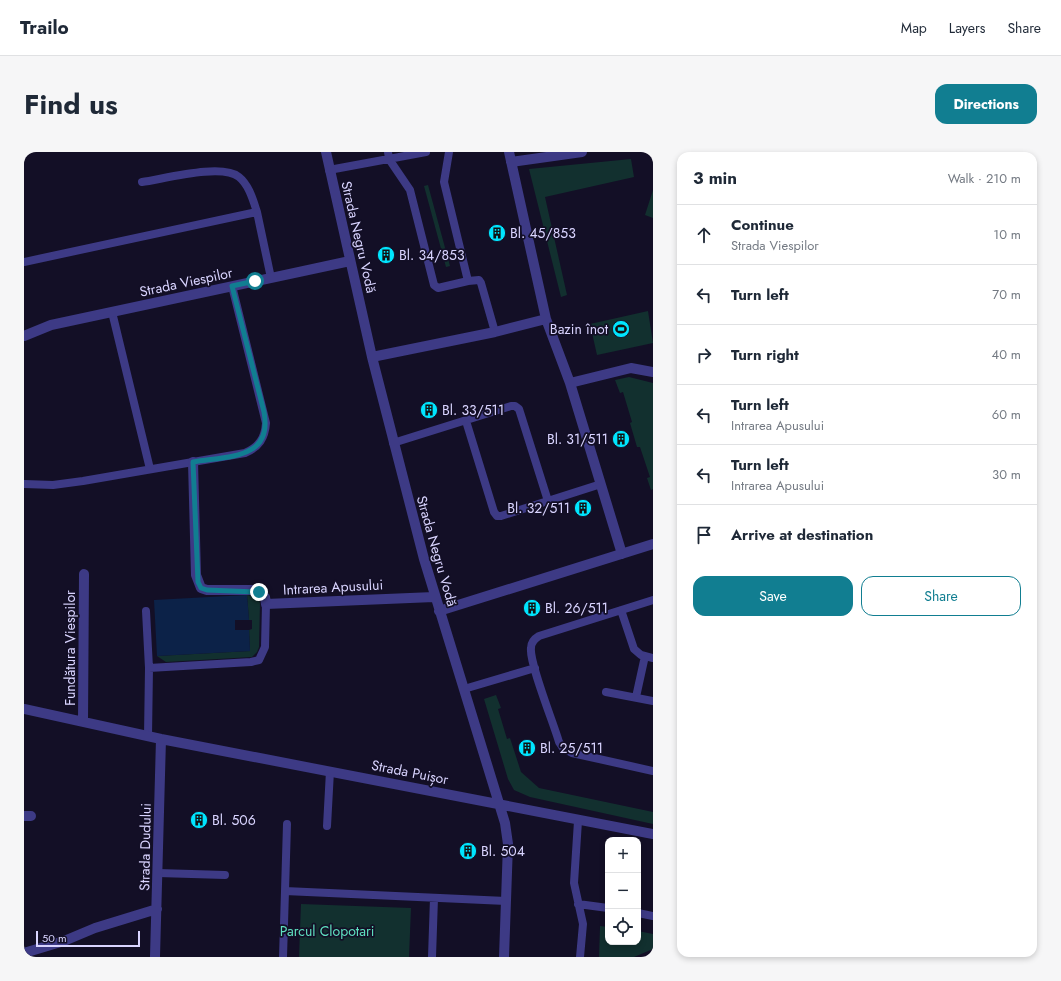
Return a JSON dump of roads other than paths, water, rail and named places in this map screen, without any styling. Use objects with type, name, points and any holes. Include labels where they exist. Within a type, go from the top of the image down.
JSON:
[{"type":"street","name":"Strada Negru Vodă","points":[[326,152],[393,443],[434,596],[499,803],[508,838],[504,957]]},
{"type":"street","points":[[509,152],[546,320],[570,383],[622,554]]},
{"type":"street","points":[[511,162],[559,153],[582,152]]},
{"type":"street","name":"Strada Viespilor","points":[[24,336],[52,325],[350,261]]},
{"type":"street","points":[[372,357],[546,320]]},
{"type":"street","name":"Strada Viespilor","points":[[24,343],[52,325]]},
{"type":"street","points":[[570,383],[631,368],[653,372]]},
{"type":"street","name":"Intrarea Apusului","points":[[193,462],[198,582],[201,588],[207,590],[255,590],[265,597],[266,604],[434,596]]},
{"type":"street","points":[[439,611],[653,544]]},
{"type":"street","name":"Fundătura Viespilor","points":[[83,722],[84,574]]},
{"type":"street","points":[[24,709],[161,738]]},
{"type":"street","name":"Strada Puișor","points":[[161,738],[499,803],[578,821],[653,834]]},
{"type":"street","name":"Strada Dudului","points":[[156,957],[161,738]]},
{"type":"street","points":[[24,952],[64,941],[95,928],[157,909]]},
{"type":"lane","points":[[329,170],[388,155],[426,152]]},
{"type":"lane","points":[[449,152],[444,182],[468,281]]},
{"type":"lane","points":[[388,155],[410,190],[434,285],[438,288],[479,280],[495,332]]},
{"type":"lane","points":[[142,182],[210,171],[233,173],[246,185],[257,212],[271,278]]},
{"type":"lane","points":[[24,262],[257,212]]},
{"type":"lane","points":[[24,484],[61,484],[193,462],[245,453],[259,444],[265,433],[266,423],[232,286]]},
{"type":"lane","points":[[112,312],[150,469]]},
{"type":"lane","points":[[393,443],[510,406],[515,406],[519,410],[548,501]]},
{"type":"lane","points":[[466,421],[494,512],[497,516],[601,484]]},
{"type":"lane","points":[[653,600],[536,638],[530,649],[559,742],[563,748],[572,753],[653,771]]},
{"type":"lane","points":[[149,668],[251,662],[259,660],[265,647],[266,604]]},
{"type":"lane","points":[[621,610],[634,649],[637,653],[649,657],[636,698]]},
{"type":"lane","points":[[146,611],[149,668],[148,736]]},
{"type":"lane","points":[[464,689],[535,668]]},
{"type":"lane","points":[[606,692],[653,701]]},
{"type":"lane","points":[[328,826],[330,771]]},
{"type":"lane","points":[[578,821],[574,883],[583,924],[580,957]]},
{"type":"lane","points":[[283,957],[287,824]]},
{"type":"lane","points":[[158,873],[225,874]]},
{"type":"lane","points":[[285,891],[506,900]]},
{"type":"lane","points":[[432,957],[434,898]]},
{"type":"lane","points":[[578,904],[605,908]]},
{"type":"lane","points":[[641,914],[653,916]]},
{"type":"water","points":[[247,595],[249,620],[235,620],[235,630],[249,630],[250,651],[157,656],[154,600]]},
{"type":"place","name":"Bl. 45/853","points":[[497,233]]},
{"type":"place","name":"Bl. 34/853","points":[[386,255]]},
{"type":"place","name":"Bazin înot","points":[[621,329]]},
{"type":"place","name":"Bl. 33/511","points":[[429,410]]},
{"type":"place","name":"Bl. 31/511","points":[[621,439]]},
{"type":"place","name":"Bl. 32/511","points":[[583,508]]},
{"type":"place","name":"Bl. 26/511","points":[[532,608]]},
{"type":"place","name":"Bl. 25/511","points":[[527,748]]},
{"type":"place","name":"Bl. 506","points":[[199,820]]},
{"type":"place","name":"Bl. 504","points":[[468,851]]},
{"type":"park label","name":"Parcul Clopotari","points":[[327,931]]}]
